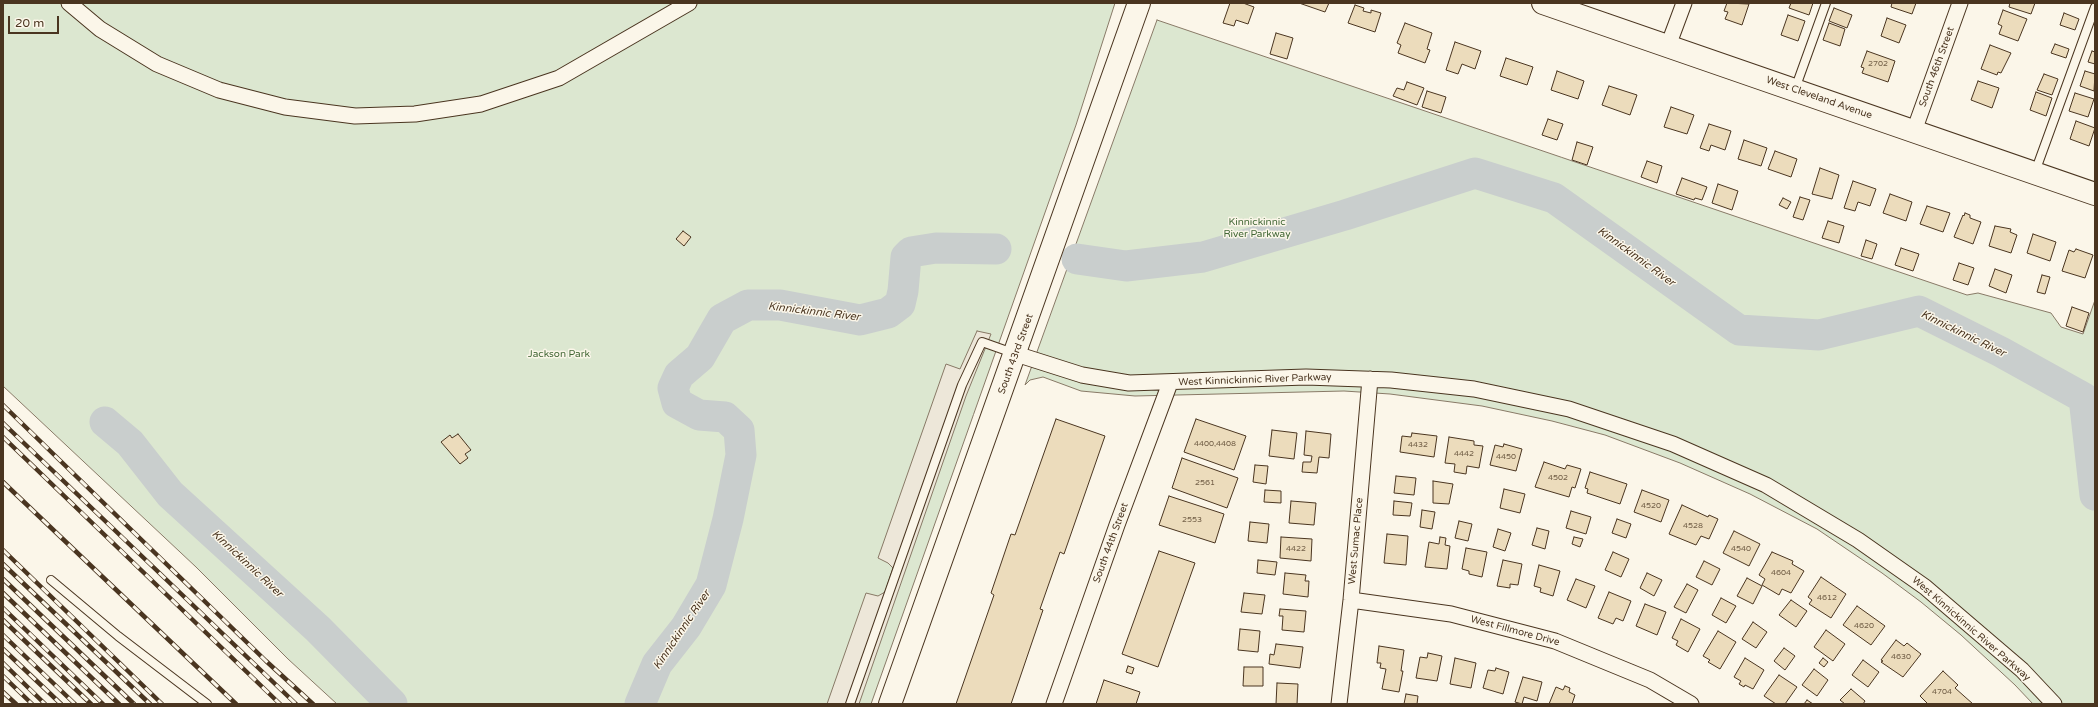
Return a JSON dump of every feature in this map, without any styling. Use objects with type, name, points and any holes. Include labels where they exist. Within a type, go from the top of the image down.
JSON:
[{"type":"main road","name":"South 43rd Street","points":[[890,704],[1016,354],[1139,3]]},
{"type":"main road","name":"West Cleveland Avenue","points":[[1547,4],[2095,194]]},
{"type":"street","points":[[69,3],[100,29],[157,64],[219,90],[285,107],[355,116],[415,114],[482,104],[559,78],[689,3]]},
{"type":"street","points":[[1668,46],[1684,3]]},
{"type":"street","name":"South 46th Street","points":[[1914,131],[1960,3]]},
{"type":"street","name":"West Kinnickinnic River Parkway","points":[[1016,354],[1082,375],[1130,383],[1170,383],[1306,377],[1370,379],[1474,389],[1569,409],[1673,444],[1766,485],[1858,540],[1925,587],[2022,670],[2054,704]]},
{"type":"street","name":"West Sumac Place","points":[[1339,704],[1351,600],[1370,379]]},
{"type":"street","name":"South 44th Street","points":[[1054,704],[1117,525],[1170,383]]},
{"type":"street","name":"West Fillmore Drive","points":[[1351,600],[1451,614],[1555,641],[1650,680],[1691,704]]},
{"type":"lane","points":[[1794,90],[1826,3]]},
{"type":"lane","points":[[2035,174],[2095,7]]},
{"type":"lane","points":[[850,704],[962,385],[982,342],[1016,354]]},
{"type":"lane","points":[[51,580],[141,654],[207,704]]},
{"type":"green space","name":"Jackson Park","points":[[3,3],[1115,3],[1076,125],[871,704],[337,704],[288,659],[196,567],[3,386]]},
{"type":"green space","name":"Kinnickinnic River Parkway","points":[[1157,20],[1967,295],[1978,293],[2051,313],[2061,327],[2083,334],[2095,300],[2095,704],[2033,704],[2015,685],[1961,635],[1921,602],[1882,573],[1817,529],[1750,494],[1680,463],[1605,435],[1552,421],[1482,406],[1390,394],[1344,391],[1135,396],[1081,391],[1043,377],[1030,380],[1025,385]]},
{"type":"shaded area","points":[[977,331],[991,334],[966,396],[859,704],[827,704],[866,593],[878,596],[885,592],[893,568],[888,563],[878,558],[946,364],[960,369]]},
{"type":"building","points":[[1230,3],[1243,3],[1254,7],[1248,24],[1236,20],[1234,26],[1223,23]]},
{"type":"building","points":[[1299,3],[1329,3],[1325,12]]},
{"type":"building","points":[[1727,3],[1749,4],[1742,25],[1725,19],[1728,12],[1724,11]]},
{"type":"building","points":[[1791,3],[1813,3],[1809,15],[1789,8]]},
{"type":"building","points":[[1892,3],[1916,3],[1912,14],[1891,7]]},
{"type":"building","points":[[2010,3],[2035,3],[2031,14],[2009,7]]},
{"type":"building","points":[[1355,5],[1364,8],[1363,11],[1371,13],[1371,10],[1381,13],[1375,32],[1348,23]]},
{"type":"building","points":[[1834,8],[1852,15],[1847,28],[1829,21]]},
{"type":"building","points":[[2003,10],[2027,19],[2018,41],[1999,34],[2002,26],[1998,24]]},
{"type":"building","points":[[2064,13],[2079,19],[2075,30],[2060,25]]},
{"type":"building","points":[[1788,15],[1805,21],[1798,41],[1781,35]]},
{"type":"building","points":[[1887,18],[1906,25],[1899,43],[1881,36]]},
{"type":"building","points":[[1405,23],[1432,33],[1427,49],[1430,50],[1425,63],[1398,53],[1401,45],[1397,43]]},
{"type":"building","points":[[1829,23],[1845,29],[1840,46],[1823,40]]},
{"type":"building","points":[[1276,33],[1293,38],[1287,59],[1270,54]]},
{"type":"building","points":[[1455,42],[1481,51],[1475,69],[1462,64],[1458,74],[1446,70]]},
{"type":"building","points":[[2055,44],[2069,49],[2066,58],[2051,53]]},
{"type":"building","points":[[1990,45],[2011,53],[2001,73],[1998,72],[1997,75],[1981,69]]},
{"type":"building","points":[[1867,51],[1895,61],[1888,82],[1862,73],[1864,68],[1861,67]]},
{"type":"building","points":[[2092,51],[2095,52],[2095,64],[2088,62]]},
{"type":"building","points":[[1506,58],[1533,67],[1527,85],[1500,76]]},
{"type":"building","points":[[1557,71],[1584,81],[1578,99],[1551,90]]},
{"type":"building","points":[[2085,71],[2095,74],[2094,91],[2080,86]]},
{"type":"building","points":[[2044,74],[2058,79],[2052,95],[2037,90]]},
{"type":"building","points":[[1978,81],[1999,88],[1992,108],[1971,100]]},
{"type":"building","points":[[1407,82],[1424,88],[1417,105],[1393,96],[1397,88],[1404,90]]},
{"type":"building","points":[[1609,86],[1637,95],[1630,115],[1602,105]]},
{"type":"building","points":[[1427,91],[1446,97],[1441,113],[1422,107]]},
{"type":"building","points":[[2036,92],[2052,98],[2046,116],[2030,110]]},
{"type":"building","points":[[2075,93],[2094,99],[2088,117],[2069,111]]},
{"type":"building","points":[[1671,107],[1694,115],[1687,134],[1664,127]]},
{"type":"building","points":[[1548,119],[1563,124],[1557,140],[1542,135]]},
{"type":"building","points":[[2076,121],[2095,128],[2089,146],[2070,139]]},
{"type":"building","points":[[1709,124],[1731,131],[1725,150],[1711,145],[1709,151],[1700,148]]},
{"type":"building","points":[[1744,140],[1767,148],[1761,166],[1738,159]]},
{"type":"building","points":[[1577,142],[1593,147],[1587,165],[1572,160]]},
{"type":"building","points":[[1775,151],[1797,159],[1791,177],[1768,169]]},
{"type":"building","points":[[1647,161],[1662,166],[1657,183],[1641,177]]},
{"type":"building","points":[[1820,168],[1839,175],[1832,199],[1812,194]]},
{"type":"building","points":[[1682,178],[1707,187],[1702,200],[1695,198],[1694,200],[1676,194]]},
{"type":"building","points":[[1853,181],[1876,189],[1870,206],[1858,202],[1855,211],[1844,208]]},
{"type":"building","points":[[1718,184],[1738,191],[1732,210],[1712,203]]},
{"type":"building","points":[[1890,194],[1912,202],[1906,221],[1883,213]]},
{"type":"building","points":[[1800,197],[1810,200],[1803,220],[1793,217]]},
{"type":"building","points":[[1783,198],[1791,202],[1787,209],[1779,205]]},
{"type":"building","points":[[1927,206],[1950,213],[1943,232],[1920,224]]},
{"type":"building","points":[[1965,213],[1970,215],[1970,218],[1981,222],[1973,244],[1954,237]]},
{"type":"building","points":[[1828,221],[1844,226],[1839,243],[1822,238]]},
{"type":"building","points":[[1995,226],[2011,229],[2010,232],[2017,235],[2011,253],[1989,246]]},
{"type":"building","points":[[683,231],[691,237],[684,246],[676,239]]},
{"type":"building","points":[[2033,234],[2056,242],[2050,261],[2027,253]]},
{"type":"building","points":[[1866,240],[1877,244],[1872,259],[1861,256]]},
{"type":"building","points":[[1901,248],[1919,254],[1913,271],[1895,265]]},
{"type":"building","points":[[2076,249],[2093,255],[2085,278],[2062,271],[2069,250],[2074,252]]},
{"type":"building","points":[[1959,263],[1974,268],[1968,285],[1953,280]]},
{"type":"building","points":[[1995,269],[2012,275],[2006,293],[1989,286]]},
{"type":"building","points":[[2042,275],[2050,277],[2045,294],[2037,292]]},
{"type":"building","points":[[2072,307],[2089,313],[2083,332],[2066,326]]},
{"type":"building","points":[[1056,419],[1105,436],[1064,554],[1060,552],[1040,609],[1043,610],[1011,704],[956,704],[994,595],[991,593],[1011,534],[1015,535]]},
{"type":"building","points":[[1196,419],[1246,436],[1234,470],[1184,452]]},
{"type":"building","points":[[1272,430],[1297,433],[1294,459],[1269,456]]},
{"type":"building","points":[[1306,431],[1331,434],[1329,458],[1319,457],[1317,473],[1302,472],[1303,462],[1311,462],[1312,456],[1304,455]]},
{"type":"building","points":[[1412,433],[1437,436],[1434,457],[1400,452],[1402,436],[1411,437]]},
{"type":"building","points":[[458,434],[471,450],[465,454],[468,458],[460,464],[441,442],[450,435],[452,438]]},
{"type":"building","points":[[1449,437],[1474,441],[1474,445],[1483,446],[1479,468],[1467,466],[1466,474],[1454,472],[1455,464],[1445,463]]},
{"type":"building","points":[[1504,444],[1522,449],[1516,471],[1490,465],[1495,445],[1503,447]]},
{"type":"building","points":[[1182,458],[1238,478],[1227,508],[1172,488]]},
{"type":"building","points":[[1544,462],[1565,469],[1567,465],[1581,469],[1575,488],[1572,487],[1569,497],[1535,487]]},
{"type":"building","points":[[1255,465],[1268,466],[1266,484],[1253,482]]},
{"type":"building","points":[[1590,472],[1627,484],[1620,504],[1587,493],[1588,489],[1585,488]]},
{"type":"building","points":[[1396,476],[1416,478],[1414,495],[1394,493]]},
{"type":"building","points":[[1433,481],[1453,484],[1449,504],[1433,503]]},
{"type":"building","points":[[1504,489],[1525,494],[1520,513],[1500,508]]},
{"type":"building","points":[[1265,490],[1281,491],[1281,503],[1264,502]]},
{"type":"building","points":[[1642,490],[1669,500],[1661,522],[1634,512]]},
{"type":"building","points":[[1169,496],[1224,514],[1215,543],[1159,525]]},
{"type":"building","points":[[1291,501],[1316,503],[1314,525],[1289,523]]},
{"type":"building","points":[[1394,501],[1412,503],[1410,516],[1393,515]]},
{"type":"building","points":[[1682,505],[1708,517],[1709,515],[1718,519],[1709,539],[1701,536],[1696,545],[1669,534]]},
{"type":"building","points":[[1422,510],[1435,512],[1432,529],[1420,527]]},
{"type":"building","points":[[1571,511],[1591,517],[1586,534],[1566,528]]},
{"type":"building","points":[[1617,519],[1631,524],[1626,538],[1612,533]]},
{"type":"building","points":[[1459,521],[1472,524],[1468,541],[1455,538]]},
{"type":"building","points":[[1250,522],[1269,524],[1267,543],[1248,541]]},
{"type":"building","points":[[1537,528],[1549,531],[1545,549],[1532,545]]},
{"type":"building","points":[[1498,529],[1511,533],[1505,551],[1493,547]]},
{"type":"building","points":[[1734,531],[1760,544],[1749,566],[1723,553]]},
{"type":"building","points":[[1387,534],[1408,536],[1406,565],[1384,563]]},
{"type":"building","points":[[1281,537],[1312,539],[1311,561],[1280,558]]},
{"type":"building","points":[[1440,537],[1446,538],[1445,545],[1450,546],[1447,569],[1425,567],[1429,542],[1439,544]]},
{"type":"building","points":[[1574,537],[1583,539],[1580,547],[1572,544]]},
{"type":"building","points":[[1466,548],[1487,552],[1482,577],[1469,574],[1469,571],[1462,569]]},
{"type":"building","points":[[1159,551],[1195,563],[1158,667],[1122,654]]},
{"type":"building","points":[[1613,552],[1629,559],[1621,577],[1605,570]]},
{"type":"building","points":[[1772,552],[1793,561],[1792,564],[1804,571],[1791,593],[1782,589],[1779,595],[1762,585],[1765,579],[1759,575]]},
{"type":"building","points":[[1258,560],[1277,562],[1275,575],[1257,573]]},
{"type":"building","points":[[1503,560],[1522,564],[1518,585],[1510,584],[1510,588],[1497,586]]},
{"type":"building","points":[[1704,561],[1720,569],[1712,585],[1696,577]]},
{"type":"building","points":[[1539,565],[1560,571],[1553,596],[1540,592],[1541,588],[1534,586]]},
{"type":"building","points":[[1285,573],[1306,575],[1305,581],[1309,581],[1308,597],[1283,594]]},
{"type":"building","points":[[1647,573],[1662,580],[1654,596],[1640,588]]},
{"type":"building","points":[[1821,577],[1846,594],[1831,618],[1809,604],[1812,600],[1808,597]]},
{"type":"building","points":[[1747,578],[1762,586],[1753,604],[1737,596]]},
{"type":"building","points":[[1576,579],[1595,586],[1586,608],[1567,600]]},
{"type":"building","points":[[1687,584],[1698,590],[1686,613],[1674,607]]},
{"type":"building","points":[[1609,592],[1631,601],[1623,621],[1616,618],[1613,624],[1598,618]]},
{"type":"building","points":[[1244,593],[1265,595],[1262,614],[1241,612]]},
{"type":"building","points":[[1721,598],[1736,606],[1726,623],[1712,615]]},
{"type":"building","points":[[1791,600],[1807,611],[1796,627],[1779,615]]},
{"type":"building","points":[[1645,604],[1666,612],[1657,635],[1636,626]]},
{"type":"building","points":[[1857,606],[1885,626],[1871,645],[1843,625]]},
{"type":"building","points":[[1280,609],[1306,611],[1304,632],[1282,630],[1283,616],[1279,616]]},
{"type":"building","points":[[1681,619],[1700,629],[1688,652],[1676,645],[1678,641],[1672,638]]},
{"type":"building","points":[[1753,622],[1767,632],[1756,648],[1742,639]]},
{"type":"building","points":[[1240,629],[1260,631],[1258,652],[1238,650]]},
{"type":"building","points":[[1826,630],[1845,644],[1833,661],[1814,647]]},
{"type":"building","points":[[1718,631],[1736,642],[1720,669],[1708,662],[1710,660],[1703,656]]},
{"type":"building","points":[[1896,640],[1904,646],[1907,643],[1921,654],[1903,677],[1881,662]]},
{"type":"building","points":[[1276,644],[1303,647],[1300,668],[1269,664],[1270,654],[1274,655]]},
{"type":"building","points":[[1379,646],[1404,650],[1401,671],[1403,671],[1399,692],[1382,689],[1386,669],[1380,668],[1381,663],[1377,663]]},
{"type":"building","points":[[1784,648],[1795,656],[1785,670],[1774,661]]},
{"type":"building","points":[[1428,653],[1442,656],[1437,681],[1416,678],[1420,657],[1427,658]]},
{"type":"building","points":[[1455,658],[1476,663],[1471,688],[1450,684]]},
{"type":"building","points":[[1745,658],[1764,670],[1753,689],[1739,684],[1741,681],[1734,677]]},
{"type":"building","points":[[1823,658],[1828,662],[1824,667],[1819,663]]},
{"type":"building","points":[[1863,660],[1879,672],[1868,687],[1852,675]]},
{"type":"building","points":[[1128,666],[1134,668],[1132,674],[1126,672]]},
{"type":"building","points":[[1244,667],[1263,667],[1263,686],[1243,686]]},
{"type":"building","points":[[1496,668],[1509,672],[1503,694],[1483,688],[1488,670],[1495,671]]},
{"type":"building","points":[[1814,669],[1828,680],[1817,696],[1802,685]]},
{"type":"building","points":[[1943,671],[1958,685],[1955,688],[1973,704],[1928,704],[1920,696]]},
{"type":"building","points":[[1779,675],[1797,687],[1785,704],[1776,704],[1764,696]]},
{"type":"building","points":[[1523,677],[1542,682],[1537,701],[1524,697],[1522,704],[1515,702]]},
{"type":"building","points":[[1104,680],[1140,692],[1136,704],[1096,704]]},
{"type":"building","points":[[1277,683],[1298,684],[1297,704],[1276,704]]},
{"type":"building","points":[[1565,686],[1570,688],[1569,692],[1575,695],[1572,704],[1549,704],[1556,687],[1563,690]]},
{"type":"building","points":[[1851,689],[1865,701],[1863,704],[1845,704],[1840,700]]},
{"type":"building","points":[[1406,694],[1418,696],[1417,704],[1404,704]]},
{"type":"building","points":[[1807,700],[1813,704],[1804,704]]},
{"type":"waterway","name":"Kinnickinnic River","points":[[1077,259],[1126,266],[1203,257],[1345,215],[1475,173],[1554,198],[1739,330],[1819,335],[1919,311],[2001,352],[2084,398],[2095,495]]},
{"type":"waterway","name":"Kinnickinnic River","points":[[640,704],[657,664],[686,627],[711,585],[728,519],[741,455],[739,430],[725,417],[699,415],[677,403],[673,388],[679,375],[700,357],[722,319],[748,305],[780,305],[860,320],[888,313],[900,304],[903,291],[906,257],[911,252],[936,248],[996,249]]},
{"type":"waterway","name":"Kinnickinnic River","points":[[105,422],[130,443],[170,494],[318,629],[392,704]]},
{"type":"railway","points":[[3,405],[266,661],[313,704]]},
{"type":"railway","points":[[3,423],[296,704]]},
{"type":"railway","points":[[3,437],[280,704]]},
{"type":"railway","points":[[3,482],[236,704]]},
{"type":"railway","points":[[3,550],[162,704]]},
{"type":"railway","points":[[3,564],[150,704]]},
{"type":"railway","points":[[3,579],[134,704]]},
{"type":"railway","points":[[3,593],[119,704]]},
{"type":"railway","points":[[3,608],[103,704]]},
{"type":"railway","points":[[3,620],[91,704]]},
{"type":"railway","points":[[3,635],[75,704]]},
{"type":"railway","points":[[3,649],[61,704]]},
{"type":"railway","points":[[3,663],[45,704]]},
{"type":"railway","points":[[3,676],[32,704]]},
{"type":"railway","points":[[3,692],[16,704]]}]
